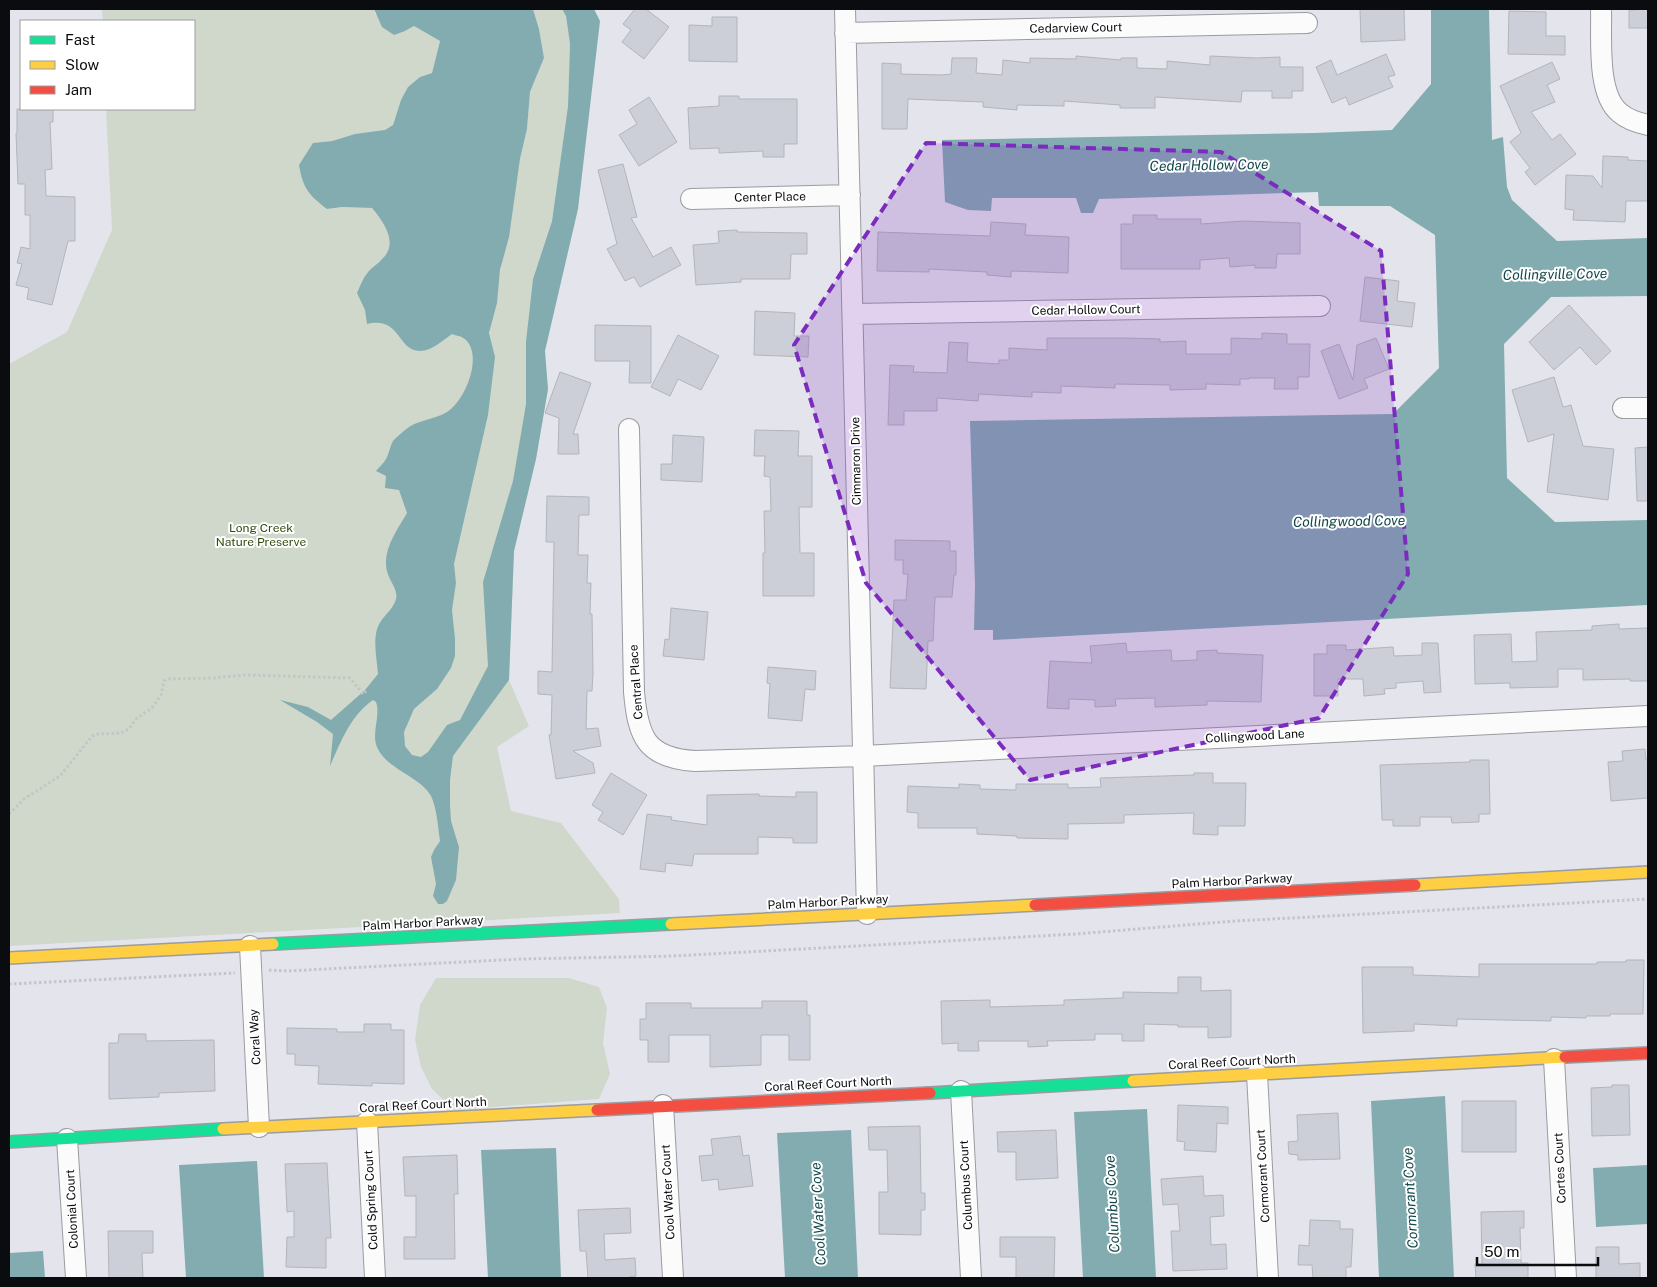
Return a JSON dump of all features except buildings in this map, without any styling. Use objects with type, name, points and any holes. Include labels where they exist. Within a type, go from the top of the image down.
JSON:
[{"type":"street","name":"Cimmaron Drive","points":[[845,9],[867,914]]},
{"type":"street","points":[[1602,9],[1603,72],[1606,93],[1620,113],[1648,125]]},
{"type":"street","name":"Cedarview Court","points":[[845,34],[1307,23]]},
{"type":"street","name":"Center Place","points":[[691,199],[850,196]]},
{"type":"street","name":"Cedar Hollow Court","points":[[853,314],[1320,306]]},
{"type":"street","points":[[1623,408],[1648,408]]},
{"type":"street","name":"Central Place","points":[[629,429],[634,692],[638,724],[645,740],[651,747],[667,757],[684,760],[863,756]]},
{"type":"street","name":"Collingwood Lane","points":[[863,756],[1648,716]]},
{"type":"street","name":"Palm Harbor Parkway","points":[[9,958],[1648,872]]},
{"type":"street","name":"Coral Way","points":[[250,946],[260,1127]]},
{"type":"street","name":"Coral Reef Court North","points":[[9,1142],[260,1127],[961,1092],[1648,1053]]},
{"type":"street","name":"Cortes Court","points":[[1554,1059],[1566,1278]]},
{"type":"street","name":"Cormorant Court","points":[[1257,1074],[1268,1278]]},
{"type":"street","name":"Columbus Court","points":[[961,1092],[971,1278]]},
{"type":"street","name":"Cool Water Court","points":[[663,1106],[673,1278]]},
{"type":"street","name":"Cold Spring Court","points":[[367,1122],[375,1278]]},
{"type":"street","name":"Colonial Court","points":[[67,1139],[76,1278]]},
{"type":"path","points":[[9,814],[24,799],[60,776],[92,736],[98,734],[121,734],[129,729],[136,719],[152,708],[161,695],[164,681],[167,679],[245,675],[350,678],[363,694],[366,691]]},
{"type":"path","points":[[269,970],[287,971],[521,959],[673,956],[1076,934],[1235,921],[1648,899]]},
{"type":"path","points":[[9,984],[233,973]]},
{"type":"highlighted area","points":[[926,143],[1221,152],[1381,251],[1408,574],[1319,718],[1030,780],[866,583],[794,345]]},
{"type":"green space","name":"Long Creek Nature Preserve","points":[[102,9],[374,9],[375,14],[405,31],[414,26],[440,41],[432,73],[420,77],[401,100],[393,125],[385,131],[355,134],[332,141],[313,143],[327,209],[342,207],[372,208],[388,233],[389,247],[387,253],[366,274],[357,293],[489,335],[527,129],[530,92],[544,58],[533,9],[562,9],[566,16],[570,44],[568,106],[552,221],[533,279],[548,389],[536,459],[514,551],[509,680],[529,726],[497,747],[511,811],[561,823],[619,899],[620,913],[9,946],[9,364],[67,332],[112,230],[106,110],[195,110],[195,20],[103,20]]},
{"type":"green space","points":[[436,978],[569,978],[599,987],[607,1008],[603,1043],[610,1074],[599,1099],[454,1110],[432,1089],[421,1067],[415,1040],[420,1005]]},
{"type":"water","points":[[374,9],[533,9],[544,58],[530,92],[527,129],[520,159],[509,237],[500,270],[497,303],[489,333],[495,357],[488,415],[454,564],[456,583],[452,610],[455,656],[451,668],[437,689],[414,709],[404,732],[405,746],[412,755],[421,757],[428,752],[447,725],[460,720],[488,666],[483,582],[513,481],[526,404],[526,342],[533,279],[552,221],[568,106],[570,44],[566,16],[562,9],[594,9],[600,21],[578,209],[545,351],[548,389],[536,459],[514,551],[509,680],[453,756],[450,780],[451,821],[459,847],[456,880],[447,901],[443,904],[438,904],[433,896],[436,884],[431,857],[440,841],[433,801],[420,783],[395,767],[381,755],[375,742],[376,702],[373,700],[365,706],[352,722],[330,766],[333,734],[280,700],[308,707],[331,720],[365,690],[378,674],[375,647],[376,633],[381,621],[394,605],[396,599],[395,590],[386,568],[387,552],[407,513],[399,490],[385,488],[386,476],[376,471],[386,459],[393,441],[405,430],[414,424],[442,415],[454,406],[465,389],[472,367],[473,357],[471,348],[466,340],[461,337],[452,334],[433,347],[420,351],[413,350],[407,346],[393,329],[386,325],[378,323],[367,324],[365,310],[357,293],[366,274],[387,253],[389,240],[385,226],[372,208],[342,207],[327,209],[308,191],[301,173],[299,165],[313,143],[385,130],[393,125],[401,100],[408,87],[420,77],[432,73],[440,41],[414,26],[394,35],[382,27]]},
{"type":"water","points":[[1431,9],[1489,9],[1492,140],[1503,137],[1507,187],[1512,200],[1557,241],[1648,238],[1648,296],[1551,297],[1504,344],[1507,478],[1555,522],[1648,520],[1648,605],[993,640],[993,630],[974,630],[975,585],[970,421],[1393,414],[1439,368],[1435,235],[1390,206],[1319,206],[1318,192],[1099,199],[1093,213],[1081,213],[1076,198],[992,198],[991,211],[968,210],[945,202],[942,140],[1392,130],[1431,84]]},
{"type":"water","name":"Cormorant Cove","points":[[1445,1096],[1454,1278],[1379,1278],[1371,1101]]},
{"type":"water","name":"Columbus Cove","points":[[1147,1109],[1156,1278],[1083,1278],[1074,1112]]},
{"type":"water","name":"Cool Water Cove","points":[[851,1130],[858,1278],[785,1278],[777,1133]]},
{"type":"water","points":[[556,1148],[561,1278],[488,1278],[481,1150]]},
{"type":"water","points":[[257,1161],[264,1278],[186,1278],[179,1165]]},
{"type":"water","points":[[1648,1165],[1648,1224],[1596,1227],[1593,1168]]},
{"type":"water","points":[[43,1251],[45,1278],[9,1278],[9,1253]]},
{"type":"traffic: fast","points":[[273,944],[671,924]]},
{"type":"traffic: fast","points":[[930,1093],[1133,1081]]},
{"type":"traffic: fast","points":[[9,1142],[223,1129]]},
{"type":"traffic: slow","points":[[1415,885],[1648,872]]},
{"type":"traffic: slow","points":[[671,924],[1035,905]]},
{"type":"traffic: slow","points":[[9,958],[273,944]]},
{"type":"traffic: slow","points":[[1133,1081],[1565,1057]]},
{"type":"traffic: slow","points":[[223,1129],[597,1110]]},
{"type":"traffic: jam","points":[[1035,905],[1415,885]]},
{"type":"traffic: jam","points":[[1565,1057],[1648,1053]]},
{"type":"traffic: jam","points":[[597,1110],[930,1093]]},
{"type":"water label","name":"Cedar Hollow Cove","points":[[1209,165]]},
{"type":"water label","name":"Collingville Cove","points":[[1555,274]]},
{"type":"water label","name":"Collingwood Cove","points":[[1349,521]]}]
